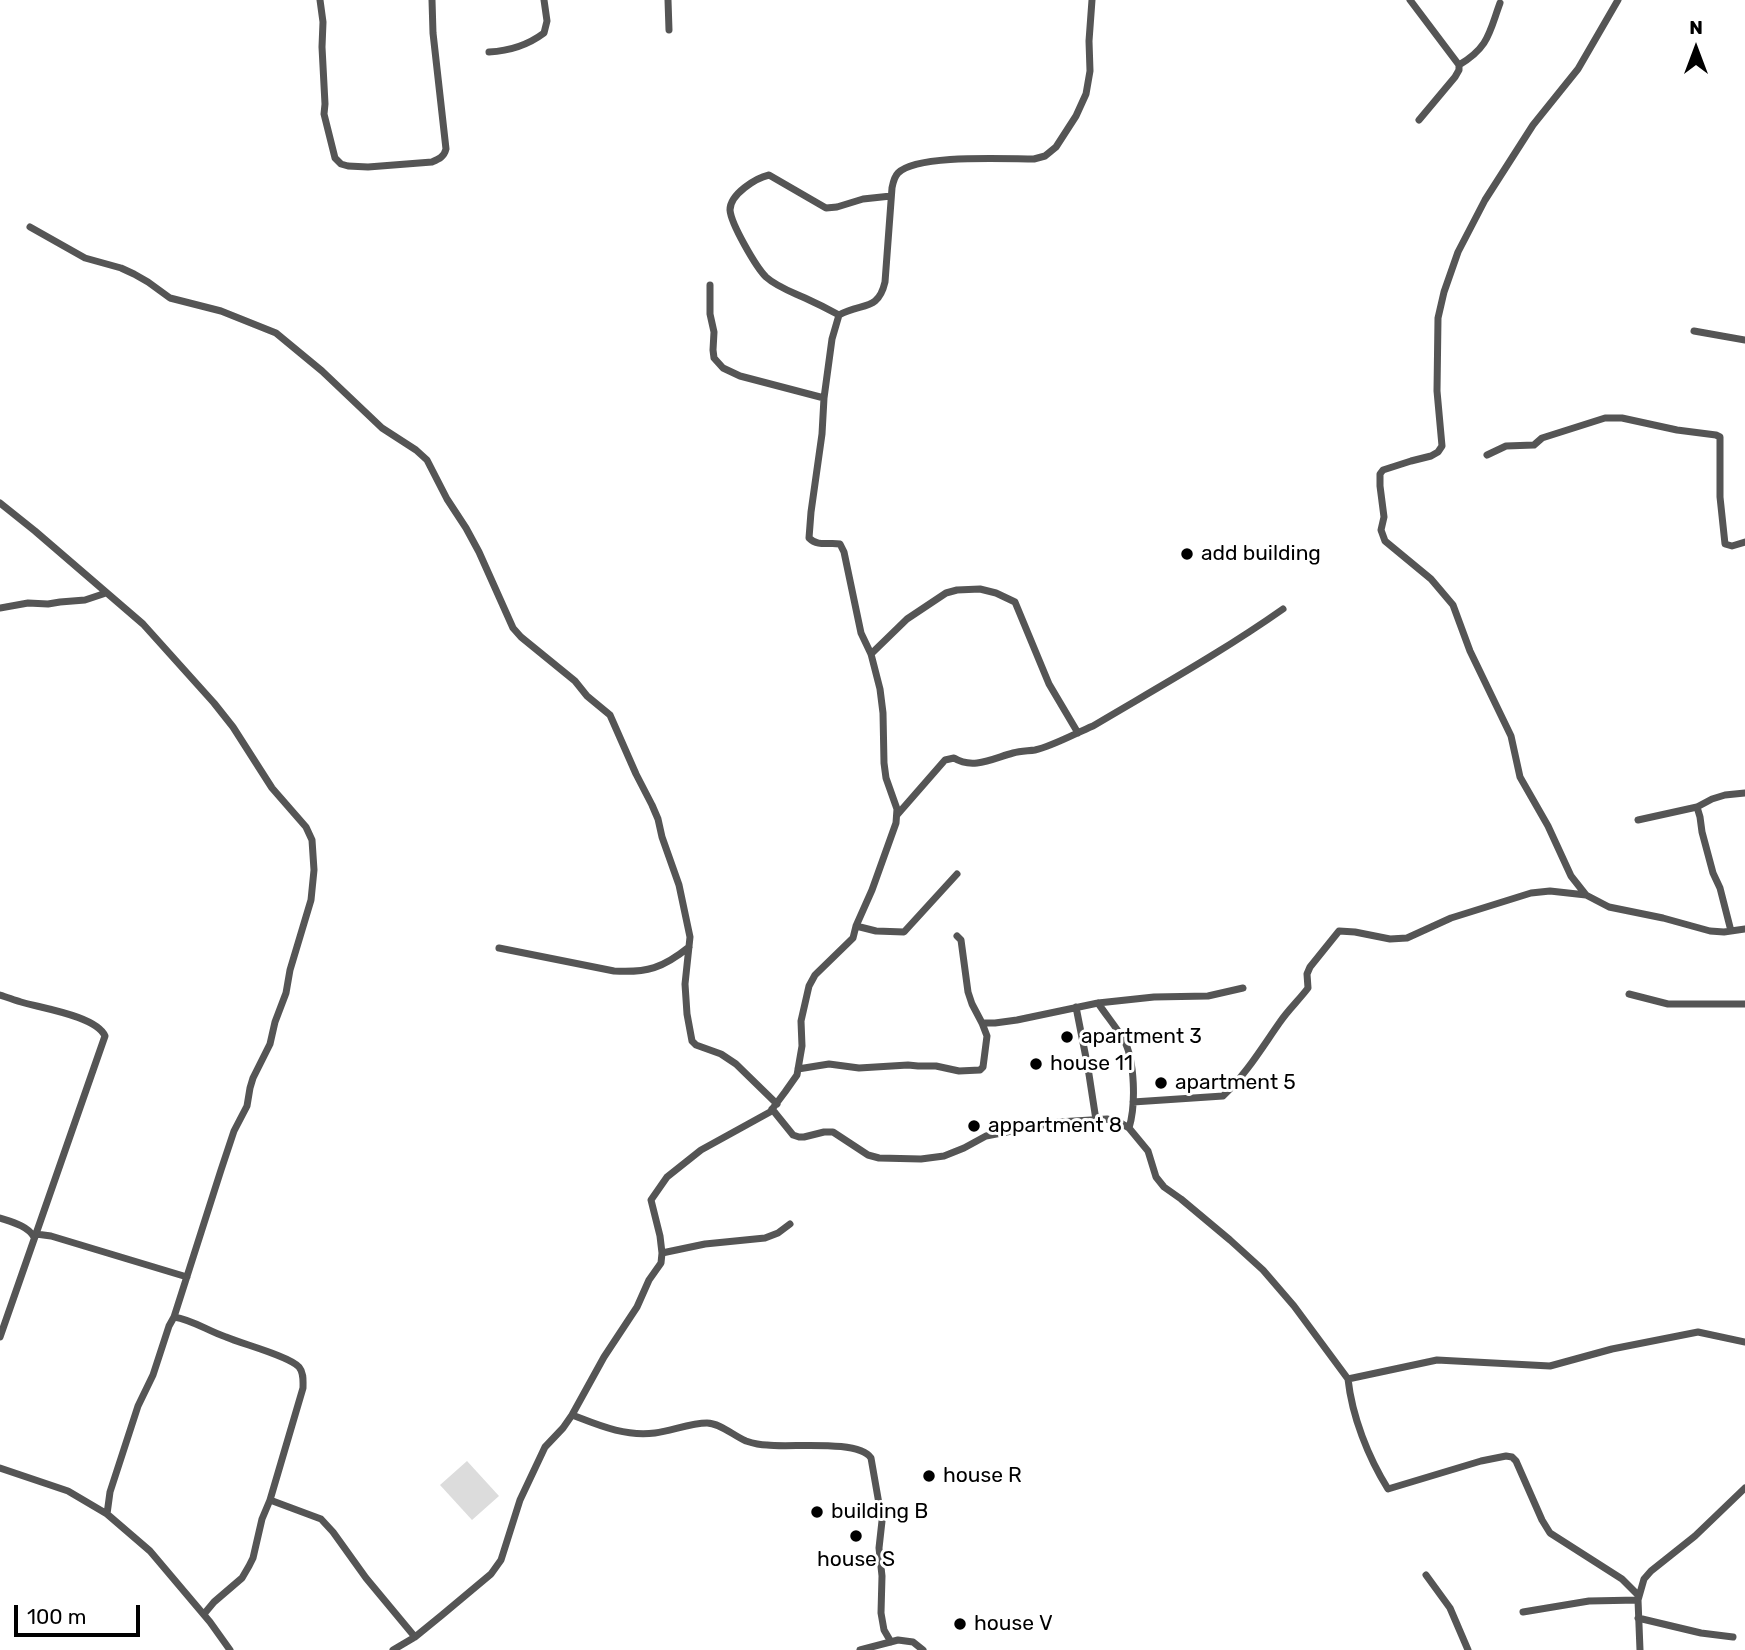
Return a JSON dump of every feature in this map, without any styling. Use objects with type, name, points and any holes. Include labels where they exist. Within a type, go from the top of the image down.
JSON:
[{"type":"street","points":[[320,0],[323,22],[324,114],[335,158],[341,164],[368,167],[432,162],[445,153],[432,0]]},
{"type":"street","points":[[489,52],[506,51],[544,33],[547,20],[544,0]]},
{"type":"street","points":[[668,0],[669,30]]},
{"type":"street","points":[[897,815],[886,778],[881,701],[871,654],[861,633],[845,552],[840,544],[820,545],[809,538],[832,339],[839,314],[875,302],[882,294],[891,196],[898,172],[921,163],[940,160],[1034,159],[1045,156],[1056,147],[1076,116],[1086,94],[1090,71],[1092,0]]},
{"type":"street","points":[[1410,0],[1459,65],[1455,77],[1419,120]]},
{"type":"street","points":[[1618,0],[1578,69],[1532,125],[1485,200],[1458,252],[1438,318],[1437,391],[1442,446],[1432,456],[1383,470],[1380,474],[1384,517],[1381,530],[1385,541],[1431,579],[1453,605],[1470,651],[1511,736],[1520,776],[1548,826],[1571,876],[1586,895],[1602,904],[1628,912],[1710,931],[1745,929]]},
{"type":"street","points":[[1459,65],[1474,57],[1483,46],[1500,3]]},
{"type":"street","points":[[839,314],[779,286],[766,277],[734,225],[730,209],[733,201],[742,190],[761,177],[769,175],[826,208],[863,199],[891,196]]},
{"type":"street","points":[[30,227],[85,258],[134,274],[170,298],[221,311],[276,333],[322,371],[382,428],[427,460],[447,499],[473,540],[513,628],[610,715],[652,804],[679,885],[690,937],[685,984],[692,1041],[736,1064],[775,1107],[789,1130],[799,1137],[834,1132],[868,1155],[879,1158],[922,1159],[944,1157],[994,1134],[1058,1122],[1107,1119],[1119,1122],[1129,1128],[1148,1151],[1156,1177],[1164,1187],[1263,1270],[1294,1306],[1348,1379],[1360,1429],[1378,1474],[1388,1489],[1481,1461],[1512,1457],[1550,1533],[1622,1579],[1638,1598]]},
{"type":"street","points":[[710,285],[714,358],[723,368],[740,376],[824,398]]},
{"type":"street","points":[[1694,331],[1745,340]]},
{"type":"street","points":[[1487,455],[1506,446],[1534,445],[1542,438],[1605,418],[1622,418],[1716,435],[1720,437],[1720,497],[1725,544],[1732,546],[1745,542]]},
{"type":"street","points":[[0,503],[143,624],[233,727],[272,788],[306,827],[313,846],[311,900],[290,970],[286,993],[270,1044],[253,1078],[247,1106],[234,1131],[174,1317],[138,1406],[110,1492],[107,1514]]},
{"type":"street","points":[[871,654],[906,619],[946,593],[979,589],[996,593],[1016,602],[1049,684],[1078,733]]},
{"type":"street","points":[[0,608],[28,603],[85,600],[106,593]]},
{"type":"street","points":[[393,1650],[415,1637],[491,1574],[501,1560],[520,1500],[545,1447],[572,1415],[604,1357],[637,1307],[649,1280],[661,1264],[662,1253],[651,1200],[667,1177],[701,1150],[775,1107],[797,1075],[802,1046],[801,1021],[809,986],[815,975],[853,938],[876,880],[897,815],[945,760],[954,758],[971,764],[984,763],[1016,752],[1036,750],[1078,733],[1207,660],[1283,609]]},
{"type":"street","points":[[1639,820],[1697,807],[1725,795],[1745,793]]},
{"type":"street","points":[[1697,807],[1731,931]]},
{"type":"street","points":[[856,926],[876,931],[904,932],[957,874]]},
{"type":"street","points":[[1133,1102],[1223,1096],[1260,1054],[1281,1020],[1308,988],[1307,974],[1310,967],[1339,931],[1390,939],[1407,938],[1451,918],[1531,893],[1550,891],[1586,895]]},
{"type":"street","points":[[798,1069],[829,1064],[859,1068],[908,1065],[980,1070],[983,1067],[987,1036],[968,992],[961,940],[957,936]]},
{"type":"street","points":[[499,948],[632,972],[666,964],[689,947]]},
{"type":"street","points":[[982,1023],[1017,1020],[1098,1003],[1154,997],[1197,997],[1243,988]]},
{"type":"street","points":[[0,995],[58,1011],[95,1025],[106,1035],[0,1338]]},
{"type":"street","points":[[1629,995],[1668,1004],[1745,1004]]},
{"type":"street","points":[[1098,1003],[1125,1041],[1132,1072],[1133,1102],[1129,1128]]},
{"type":"street","points":[[1076,1007],[1096,1120]]},
{"type":"street","points":[[0,1218],[26,1228],[35,1236],[51,1236],[187,1278]]},
{"type":"street","points":[[662,1253],[705,1244],[765,1238],[790,1224]]},
{"type":"street","points":[[174,1317],[189,1320],[277,1356],[300,1368],[304,1378],[253,1558],[242,1578],[204,1614]]},
{"type":"street","points":[[1348,1379],[1437,1360],[1550,1366],[1612,1349],[1698,1332],[1745,1342]]},
{"type":"street","points":[[572,1415],[610,1429],[631,1433],[652,1434],[709,1423],[748,1441],[768,1446],[806,1444],[867,1452],[871,1458],[881,1521],[881,1613],[884,1630],[891,1643]]},
{"type":"street","points":[[0,1468],[68,1491],[107,1514],[150,1551],[204,1614],[230,1650]]},
{"type":"street","points":[[1640,1650],[1638,1598],[1642,1583],[1651,1571],[1695,1536],[1745,1488]]},
{"type":"street","points":[[270,1500],[321,1519],[415,1637]]},
{"type":"street","points":[[1426,1575],[1450,1608],[1468,1650]]},
{"type":"street","points":[[1523,1612],[1589,1601],[1638,1598]]},
{"type":"street","points":[[1638,1618],[1701,1633],[1733,1637]]},
{"type":"street","points":[[860,1650],[898,1640],[913,1642],[923,1650]]},
{"type":"shaded area","points":[[467,1461],[499,1496],[472,1520],[440,1485]]},
{"type":"place","name":"add building","points":[[1187,554]]},
{"type":"place","name":"apartment 3","points":[[1067,1037]]},
{"type":"place","name":"house 11","points":[[1036,1064]]},
{"type":"place","name":"apartment 5","points":[[1161,1083]]},
{"type":"place","name":"appartment 8","points":[[974,1126]]},
{"type":"place","name":"house R","points":[[929,1476]]},
{"type":"place","name":"building B","points":[[817,1512]]},
{"type":"place","name":"house S","points":[[856,1536]]},
{"type":"place","name":"house V","points":[[960,1624]]}]
